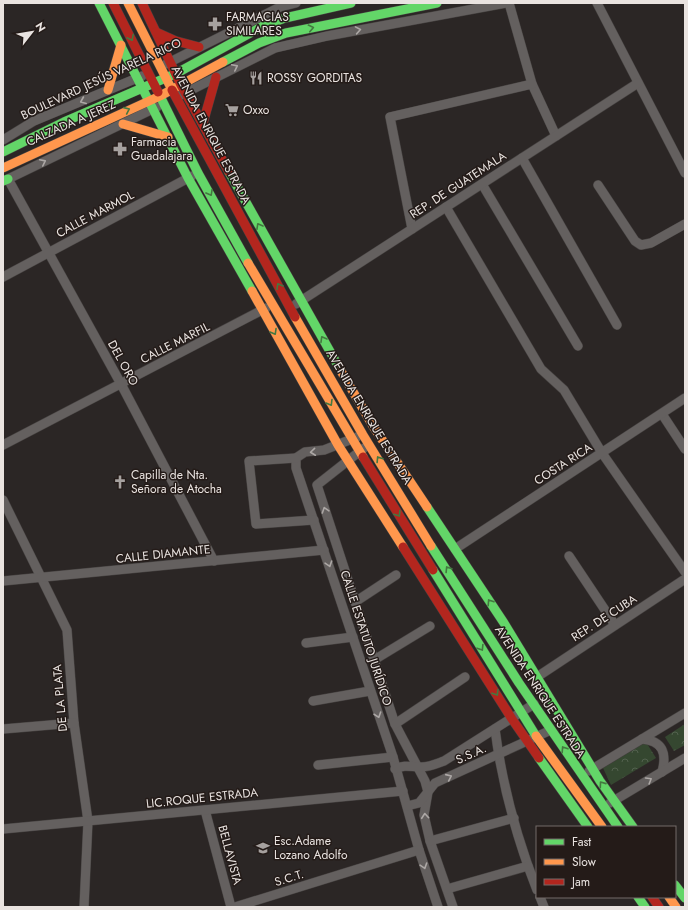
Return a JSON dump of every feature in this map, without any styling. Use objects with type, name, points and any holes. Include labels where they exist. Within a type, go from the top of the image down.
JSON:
[{"type":"main road","points":[[99,3],[188,178],[338,445],[527,741],[587,826]]},
{"type":"main road","name":"AVENIDA ENRIQUE ESTRADA","points":[[113,3],[149,72],[198,173],[272,305],[318,383],[536,736],[601,826]]},
{"type":"main road","name":"AVENIDA ENRIQUE ESTRADA","points":[[128,3],[174,94],[291,307],[363,434],[534,704],[581,776],[617,826]]},
{"type":"main road","points":[[142,3],[176,73],[234,180],[373,426],[504,623],[593,769],[632,826]]},
{"type":"main road","name":"BOULEVARD JESÚS VARELA RICO","points":[[142,87],[176,73],[263,26],[285,18],[332,5],[351,3]]},
{"type":"main road","points":[[151,105],[174,94],[259,43],[286,34],[437,3]]},
{"type":"main road","points":[[327,36],[340,22]]},
{"type":"main road","points":[[156,32],[176,41],[199,47]]},
{"type":"main road","points":[[108,90],[121,45]]},
{"type":"main road","points":[[203,123],[216,77]]},
{"type":"main road","name":"CALZADA A JEREZ","points":[[3,152],[64,122],[142,87]]},
{"type":"main road","name":"CALZADA A JEREZ","points":[[3,168],[39,150],[151,105]]},
{"type":"main road","points":[[123,124],[168,137]]},
{"type":"main road","points":[[234,180],[246,225]]},
{"type":"main road","points":[[306,390],[318,383]]},
{"type":"main road","points":[[676,886],[685,898]]},
{"type":"main road","points":[[639,898],[645,907]]},
{"type":"main road","points":[[653,898],[659,907]]},
{"type":"main road","points":[[670,898],[676,907]]},
{"type":"street","name":"BOULEVARD JESÚS VARELA RICO","points":[[3,140],[34,121],[137,78],[280,7],[296,3]]},
{"type":"street","points":[[184,88],[216,77],[275,48],[327,36],[508,3],[532,84],[556,136]]},
{"type":"street","points":[[597,3],[685,173]]},
{"type":"street","name":"REP. DE GUATEMALA","points":[[291,307],[638,83]]},
{"type":"street","points":[[412,229],[390,117],[532,84]]},
{"type":"street","points":[[5,180],[123,124],[151,105]]},
{"type":"street","points":[[522,158],[617,325]]},
{"type":"street","name":"CALLE MARMOL","points":[[3,277],[198,173]]},
{"type":"street","name":"DEL ORO","points":[[5,180],[48,253],[121,384],[214,561]]},
{"type":"street","points":[[482,184],[578,346]]},
{"type":"street","points":[[598,185],[635,241],[641,245],[651,243],[685,224]]},
{"type":"street","points":[[446,207],[541,369],[564,390],[602,453],[685,572]]},
{"type":"street","name":"CALLE MARFIL","points":[[3,446],[272,305]]},
{"type":"street","name":"COSTA RICA","points":[[455,549],[685,398]]},
{"type":"street","points":[[662,414],[685,449]]},
{"type":"street","points":[[314,520],[256,524],[249,461],[296,458],[305,452],[324,450],[338,445],[363,434],[373,426]]},
{"type":"street","points":[[304,488],[317,485],[380,436]]},
{"type":"street","name":"CALLE ESTATUTO JURÍDICO","points":[[296,458],[296,468],[304,488],[403,791],[419,850],[438,907]]},
{"type":"street","name":"CALLE ESTATUTO JURÍDICO","points":[[317,485],[394,724],[420,768],[425,780],[428,792],[424,815],[430,841],[453,907]]},
{"type":"street","name":"DE LA PLATA","points":[[3,500],[67,630],[74,723],[88,821],[84,907]]},
{"type":"street","name":"CALLE DIAMANTE","points":[[3,581],[324,550]]},
{"type":"street","points":[[569,556],[615,625]]},
{"type":"street","points":[[355,602],[396,574]]},
{"type":"street","name":"REP. DE CUBA","points":[[537,677],[685,579]]},
{"type":"street","points":[[374,660],[430,626]]},
{"type":"street","points":[[306,643],[353,637]]},
{"type":"street","points":[[394,724],[465,677]]},
{"type":"street","points":[[312,701],[370,691]]},
{"type":"street","name":"S.S.A.","points":[[395,769],[409,765],[420,768],[430,767],[444,761],[534,704]]},
{"type":"street","points":[[581,776],[685,713]]},
{"type":"street","points":[[3,729],[74,723]]},
{"type":"street","points":[[495,729],[498,755],[514,818],[536,887]]},
{"type":"street","name":"S.S.A.","points":[[407,806],[419,803],[435,783],[551,730]]},
{"type":"street","points":[[642,739],[652,740],[659,745],[664,753],[665,762],[662,772]]},
{"type":"street","points":[[318,765],[392,757]]},
{"type":"street","points":[[604,807],[685,758]]},
{"type":"street","name":"LIC.ROQUE ESTRADA","points":[[3,830],[403,791]]},
{"type":"street","name":"BELLAVISTA","points":[[205,810],[231,907]]},
{"type":"street","points":[[430,841],[514,818]]},
{"type":"street","name":"S.C.T.","points":[[235,907],[419,850]]},
{"type":"street","points":[[447,889],[528,866]]},
{"type":"green space","points":[[685,724],[685,745],[674,751],[665,737]]},
{"type":"green space","points":[[646,742],[656,758],[611,785],[603,768]]},
{"type":"traffic: fast","points":[[99,3],[188,178],[252,291]]},
{"type":"traffic: fast","points":[[3,152],[64,122],[177,73],[263,26],[285,18],[351,3]]},
{"type":"traffic: fast","points":[[223,62],[259,43],[286,33],[437,3]]},
{"type":"traffic: fast","points":[[160,96],[198,173],[248,263]]},
{"type":"traffic: fast","points":[[229,172],[341,371]]},
{"type":"traffic: fast","points":[[3,181],[8,179]]},
{"type":"traffic: fast","points":[[427,507],[504,623],[600,781],[632,826]]},
{"type":"traffic: fast","points":[[431,546],[519,683],[617,826]]},
{"type":"traffic: fast","points":[[433,570],[536,736]]},
{"type":"traffic: fast","points":[[539,758],[587,826]]},
{"type":"traffic: fast","points":[[676,886],[685,898]]},
{"type":"traffic: fast","points":[[639,898],[645,907]]},
{"type":"traffic: slow","points":[[128,3],[170,86]]},
{"type":"traffic: slow","points":[[108,90],[121,45]]},
{"type":"traffic: slow","points":[[3,168],[160,96],[223,62]]},
{"type":"traffic: slow","points":[[123,124],[168,137]]},
{"type":"traffic: slow","points":[[248,263],[363,457]]},
{"type":"traffic: slow","points":[[252,291],[338,445],[403,547]]},
{"type":"traffic: slow","points":[[295,317],[363,435],[431,546]]},
{"type":"traffic: slow","points":[[341,371],[373,426],[427,507]]},
{"type":"traffic: slow","points":[[536,736],[601,826]]},
{"type":"traffic: slow","points":[[670,898],[676,907]]},
{"type":"traffic: jam","points":[[113,3],[158,92]]},
{"type":"traffic: jam","points":[[142,3],[181,85],[229,172]]},
{"type":"traffic: jam","points":[[156,32],[176,41],[199,47]]},
{"type":"traffic: jam","points":[[203,123],[216,77]]},
{"type":"traffic: jam","points":[[172,90],[295,317]]},
{"type":"traffic: jam","points":[[363,457],[433,570]]},
{"type":"traffic: jam","points":[[403,547],[512,719],[539,758]]},
{"type":"traffic: jam","points":[[653,898],[659,907]]},
{"type":"place","name":"FARMACIAS SIMILARES","points":[[215,24]]},
{"type":"place","name":"ROSSY GORDITAS","points":[[256,78]]},
{"type":"place","name":"Oxxo","points":[[232,110]]},
{"type":"place","name":"Farmacia Guadalajara","points":[[120,149]]},
{"type":"place","name":"Capilla de Nta. Señora de Atocha","points":[[120,482]]},
{"type":"place","name":"Esc.Adame Lozano Adolfo","points":[[263,848]]}]
